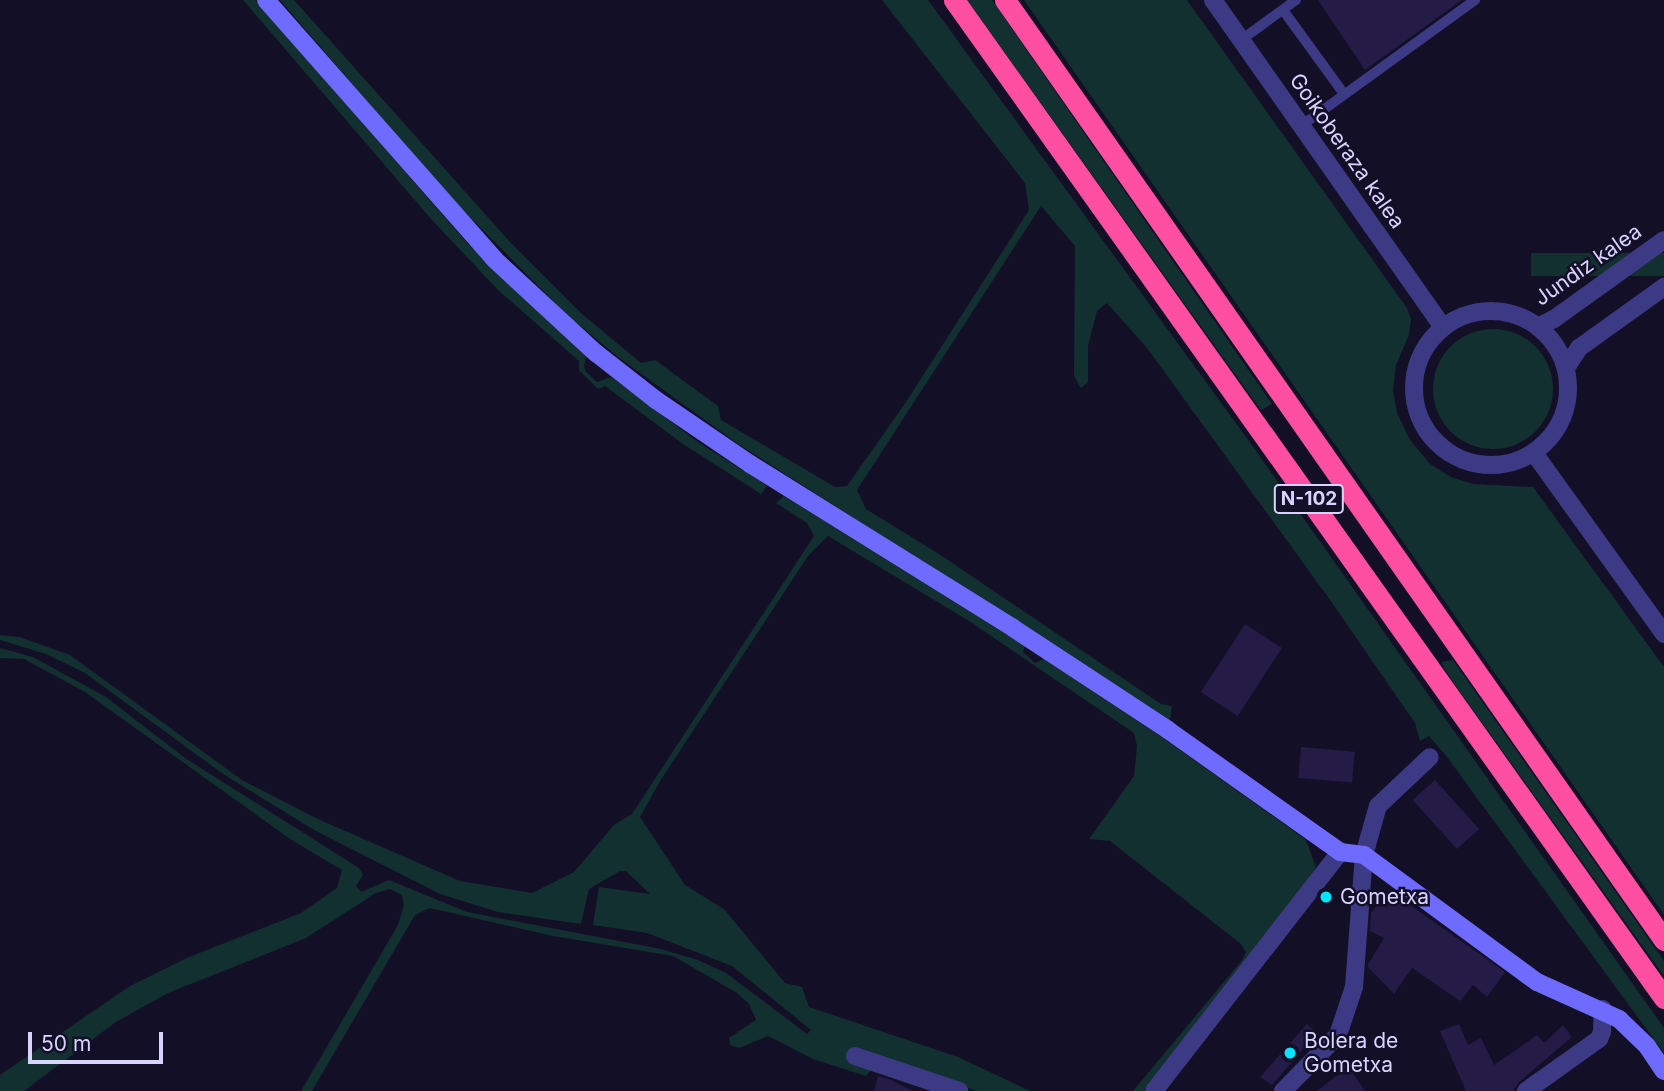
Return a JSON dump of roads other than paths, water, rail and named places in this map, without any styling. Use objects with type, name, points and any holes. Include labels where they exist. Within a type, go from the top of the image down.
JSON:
[{"type":"highway","name":"N-102","points":[[954,0],[1664,998]]},
{"type":"highway","name":"N-102","points":[[1005,0],[1664,940]]},
{"type":"street","points":[[266,0],[494,259],[554,316],[627,378],[750,464],[1013,628],[1157,723],[1340,852],[1364,855],[1537,982],[1603,1009],[1632,1030],[1664,1070]]},
{"type":"street","name":"Goikoberaza kalea","points":[[1213,0],[1443,327]]},
{"type":"street","name":"Jundiz kalea","points":[[1538,327],[1664,240]]},
{"type":"street","points":[[1566,368],[1579,348],[1664,287]]},
{"type":"street","points":[[1490,311],[1516,315],[1538,327],[1555,345],[1566,368],[1569,392],[1564,416],[1552,437],[1534,453],[1510,464],[1484,466],[1458,459],[1437,444],[1421,422],[1414,397],[1415,371],[1426,346],[1443,327],[1465,315],[1490,311]]},
{"type":"street","points":[[1534,453],[1664,634]]},
{"type":"street","points":[[1283,1091],[1338,1035],[1354,987],[1364,855],[1378,806],[1430,757]]},
{"type":"street","points":[[1154,1091],[1340,852]]},
{"type":"street","points":[[1526,1091],[1599,1039],[1603,1009]]},
{"type":"street","points":[[855,1056],[959,1091]]},
{"type":"lane","points":[[1241,40],[1296,0]]},
{"type":"lane","points":[[1301,126],[1475,0]]},
{"type":"lane","points":[[1283,10],[1344,94]]},
{"type":"place","name":"Gometxa","points":[[1326,897]]},
{"type":"place","name":"Bolera de Gometxa","points":[[1290,1053]]}]
